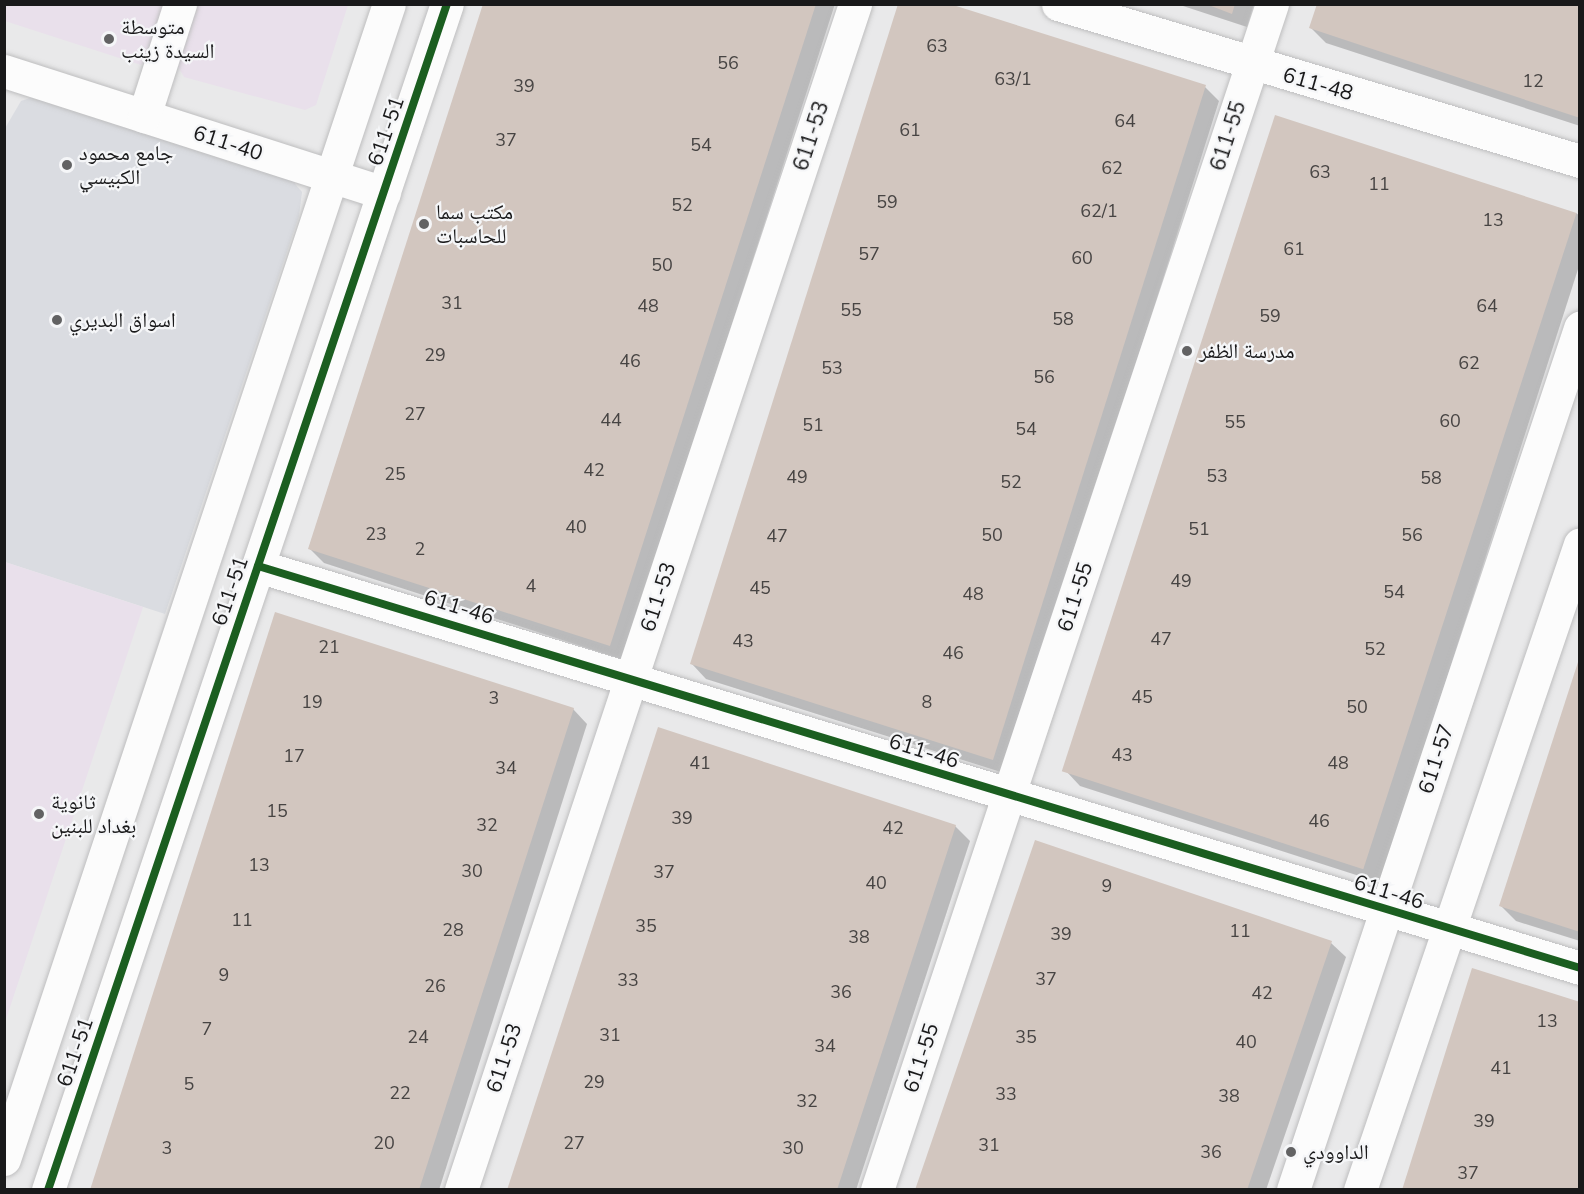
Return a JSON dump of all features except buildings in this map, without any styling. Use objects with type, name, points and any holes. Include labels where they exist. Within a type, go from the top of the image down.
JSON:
[{"type":"street","points":[[144,116],[180,4]]},
{"type":"street","name":"611-51","points":[[4,1159],[389,4]]},
{"type":"street","name":"611-51","points":[[48,1190],[447,4]]},
{"type":"street","name":"611-53","points":[[461,1190],[855,4]]},
{"type":"street","name":"611-48","points":[[1058,4],[1252,65],[1580,161]]},
{"type":"street","name":"611-55","points":[[877,1190],[1272,4]]},
{"type":"street","name":"611-40","points":[[6,74],[384,193]]},
{"type":"street","name":"611-57","points":[[1293,1190],[1580,328]]},
{"type":"street","points":[[1360,1190],[1580,544]]},
{"type":"street","name":"611-46","points":[[258,566],[631,678],[1386,911],[1580,968]]},
{"type":"shaded area","name":"متوسطة السيدة زينب","points":[[5,5],[168,5],[152,56],[141,65],[5,21]]},
{"type":"shaded area","points":[[195,5],[348,5],[316,105],[305,110],[184,77],[176,63]]},
{"type":"shaded area","points":[[33,97],[290,178],[302,192],[299,216],[165,614],[5,562],[4,130],[21,101]]},
{"type":"shaded area","name":"ثانوية بغداد للبنين","points":[[4,562],[143,607],[5,1022]]},
{"type":"cycle path","points":[[48,1190],[447,4]]},
{"type":"cycle path","points":[[258,566],[1580,968]]},
{"type":"place","name":"متوسطة السيدة زينب","points":[[109,39]]},
{"type":"place","name":"جامع محمود الكبيسي","points":[[67,165]]},
{"type":"place","name":"مكتب سما للحاسبات","points":[[424,224]]},
{"type":"place","name":"اسواق البديري","points":[[57,320]]},
{"type":"place","name":"مدرسة الظفر","points":[[1187,351]]},
{"type":"place","name":"ثانوية بغداد للبنين","points":[[39,814]]},
{"type":"place","name":"الداوودي","points":[[1291,1152]]}]
